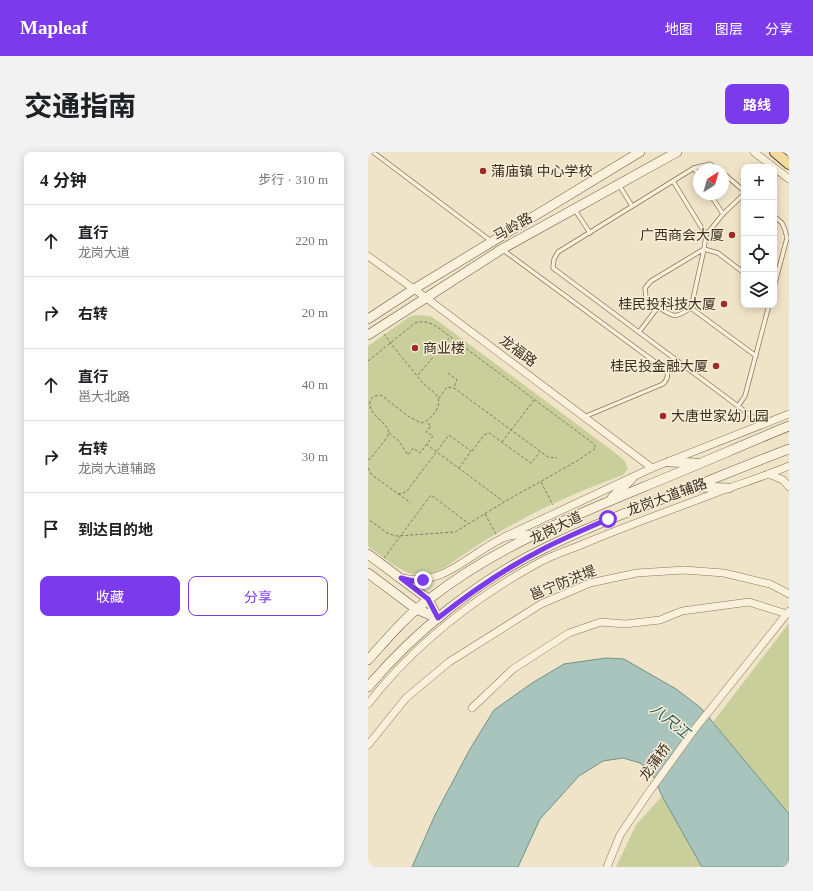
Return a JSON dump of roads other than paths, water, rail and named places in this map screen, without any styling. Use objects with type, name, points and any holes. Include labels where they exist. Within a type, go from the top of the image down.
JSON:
[{"type":"main road","name":"马岭路","points":[[368,319],[414,289],[640,152]]},
{"type":"main road","name":"马岭路","points":[[368,335],[502,249],[619,184],[664,155],[677,152]]},
{"type":"main road","points":[[775,152],[789,164]]},
{"type":"main road","points":[[475,252],[481,262]]},
{"type":"main road","name":"龙岗大道","points":[[368,660],[416,609],[428,599],[496,555],[536,534],[608,502],[789,426]]},
{"type":"main road","name":"龙岗大道","points":[[368,688],[382,671],[418,635],[438,618],[468,595],[544,548],[608,519],[789,449]]},
{"type":"main road","points":[[669,462],[700,464]]},
{"type":"main road","points":[[608,502],[632,478]]},
{"type":"main road","points":[[658,481],[665,498]]},
{"type":"main road","points":[[693,486],[729,488]]},
{"type":"main road","points":[[368,554],[428,599],[438,618]]},
{"type":"main road","points":[[368,573],[416,609],[438,618]]},
{"type":"street","points":[[754,152],[789,179]]},
{"type":"street","name":"龙福路","points":[[368,256],[425,297],[652,468]]},
{"type":"street","name":"龙岗大道辅路","points":[[401,578],[413,581],[437,576],[450,570],[502,538],[652,468],[789,414]]},
{"type":"street","name":"龙岗大道辅路","points":[[368,704],[380,688],[412,655],[442,628],[472,605],[509,580],[541,562],[622,528],[789,466]]},
{"type":"street","points":[[769,474],[778,476],[789,487]]},
{"type":"street","name":"龙岗大道辅路","points":[[502,538],[536,534]]},
{"type":"street","name":"邕宁防洪堤","points":[[368,745],[406,698],[449,662],[541,604],[590,583],[637,573],[684,570],[724,573],[770,584],[789,594]]},
{"type":"street","points":[[472,708],[512,669],[569,633],[601,622],[625,624],[660,620],[682,611],[749,602],[788,612]]},
{"type":"street","name":"龙蒲桥","points":[[607,867],[620,835],[647,795],[728,687],[788,612]]},
{"type":"lane","points":[[373,152],[492,242]]},
{"type":"lane","points":[[693,169],[558,252],[554,259],[554,268],[762,425]]},
{"type":"lane","points":[[729,178],[741,189]]},
{"type":"lane","points":[[673,181],[706,235]]},
{"type":"lane","points":[[619,184],[632,206]]},
{"type":"lane","points":[[741,195],[722,214],[706,235],[704,249],[691,308],[681,315],[672,316],[646,298],[645,288],[651,281],[704,249],[718,253],[743,272]]},
{"type":"lane","points":[[714,200],[722,214]]},
{"type":"lane","points":[[575,209],[590,232]]},
{"type":"lane","points":[[777,218],[782,222],[787,238],[777,276]]},
{"type":"lane","points":[[502,249],[666,370],[668,373],[668,376],[663,384],[584,417]]},
{"type":"lane","points":[[639,332],[658,307]]},
{"type":"lane","points":[[691,308],[756,356]]},
{"type":"lane","points":[[738,406],[745,396],[768,308]]},
{"type":"water","name":"八尺江","points":[[606,658],[624,659],[676,689],[701,708],[789,814],[789,867],[702,867],[662,796],[652,773],[640,763],[623,758],[603,761],[579,776],[540,819],[518,867],[412,867],[435,815],[470,749],[494,710],[532,683],[564,664]]},
{"type":"place","name":"蒲庙镇 中心学校","points":[[483,171]]},
{"type":"place","name":"广西商会大厦","points":[[732,235]]},
{"type":"place","name":"桂民投科技大厦","points":[[724,304]]},
{"type":"place","name":"商业楼","points":[[415,348]]},
{"type":"place","name":"桂民投金融大厦","points":[[716,366]]},
{"type":"place","name":"大唐世家幼儿园","points":[[663,416]]}]
